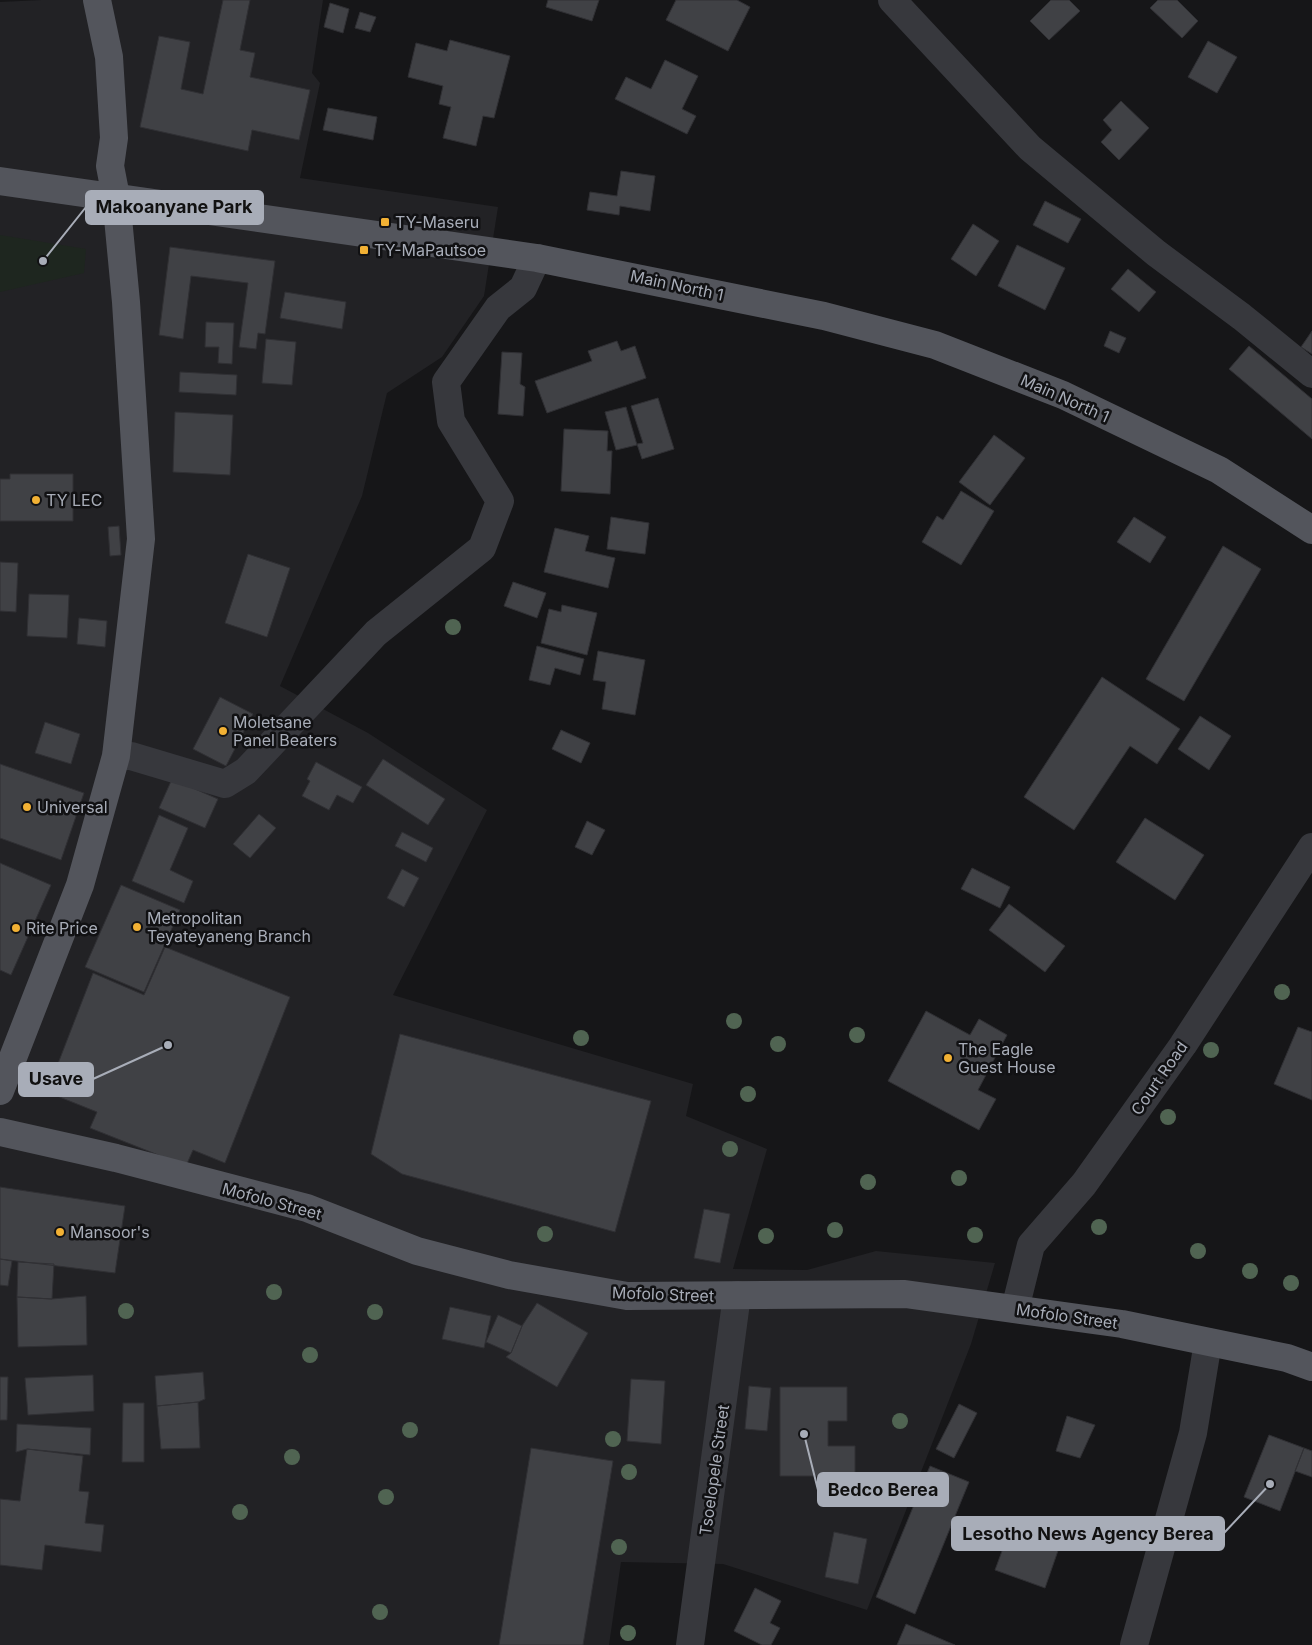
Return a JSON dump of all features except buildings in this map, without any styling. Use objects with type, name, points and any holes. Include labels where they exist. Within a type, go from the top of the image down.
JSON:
[{"type":"main road","points":[[0,1091],[80,885],[116,756],[141,539],[126,302],[116,197],[110,166],[114,138],[109,57],[97,0]]},
{"type":"main road","name":"Main North 1","points":[[0,180],[537,258],[824,316],[935,345],[1062,395],[1220,470],[1312,530]]},
{"type":"main road","name":"Mofolo Street","points":[[0,1132],[116,1158],[307,1208],[417,1251],[509,1275],[627,1296],[905,1294],[1122,1324],[1287,1358],[1312,1366]]},
{"type":"street","points":[[892,0],[1030,148],[1148,247],[1242,317],[1312,374]]},
{"type":"street","points":[[116,756],[131,756],[225,784],[246,771],[376,632],[482,548],[500,501],[451,421],[446,382],[498,308],[523,288],[537,258]]},
{"type":"street","name":"Court Road","points":[[1015,1309],[1031,1245],[1084,1184],[1183,1045],[1312,847]]},
{"type":"street","name":"Tsoelopele Street","points":[[690,1645],[737,1295]]},
{"type":"street","points":[[1134,1645],[1193,1433],[1208,1342]]},
{"type":"shaded area","points":[[42,0],[323,0],[312,73],[320,83],[300,178],[498,207],[484,296],[442,357],[387,393],[362,496],[280,686],[368,733],[487,810],[393,995],[693,1084],[686,1116],[767,1149],[733,1269],[807,1270],[876,1251],[995,1263],[971,1344],[867,1610],[723,1564],[621,1562],[609,1645],[0,1645],[0,2]]},
{"type":"shaded area","points":[[0,235],[86,249],[84,273],[0,292]]},
{"type":"place","name":"TY-Maseru","points":[[385,222]]},
{"type":"place","name":"TY-MaPautsoe","points":[[364,250]]},
{"type":"place","name":"Makoanyane Park","points":[[43,261]]},
{"type":"place","name":"TY LEC","points":[[36,500]]},
{"type":"place","name":"Moletsane Panel Beaters","points":[[223,731]]},
{"type":"place","name":"Universal","points":[[27,807]]},
{"type":"place","name":"Metropolitan Teyateyaneng Branch","points":[[137,927]]},
{"type":"place","name":"Rite Price","points":[[16,928]]},
{"type":"place","name":"Usave","points":[[168,1045]]},
{"type":"place","name":"The Eagle Guest House","points":[[948,1058]]},
{"type":"place","name":"Mansoor's","points":[[60,1232]]},
{"type":"place","name":"Bedco Berea","points":[[804,1434]]},
{"type":"place","name":"Lesotho News Agency Berea","points":[[1270,1484]]}]
